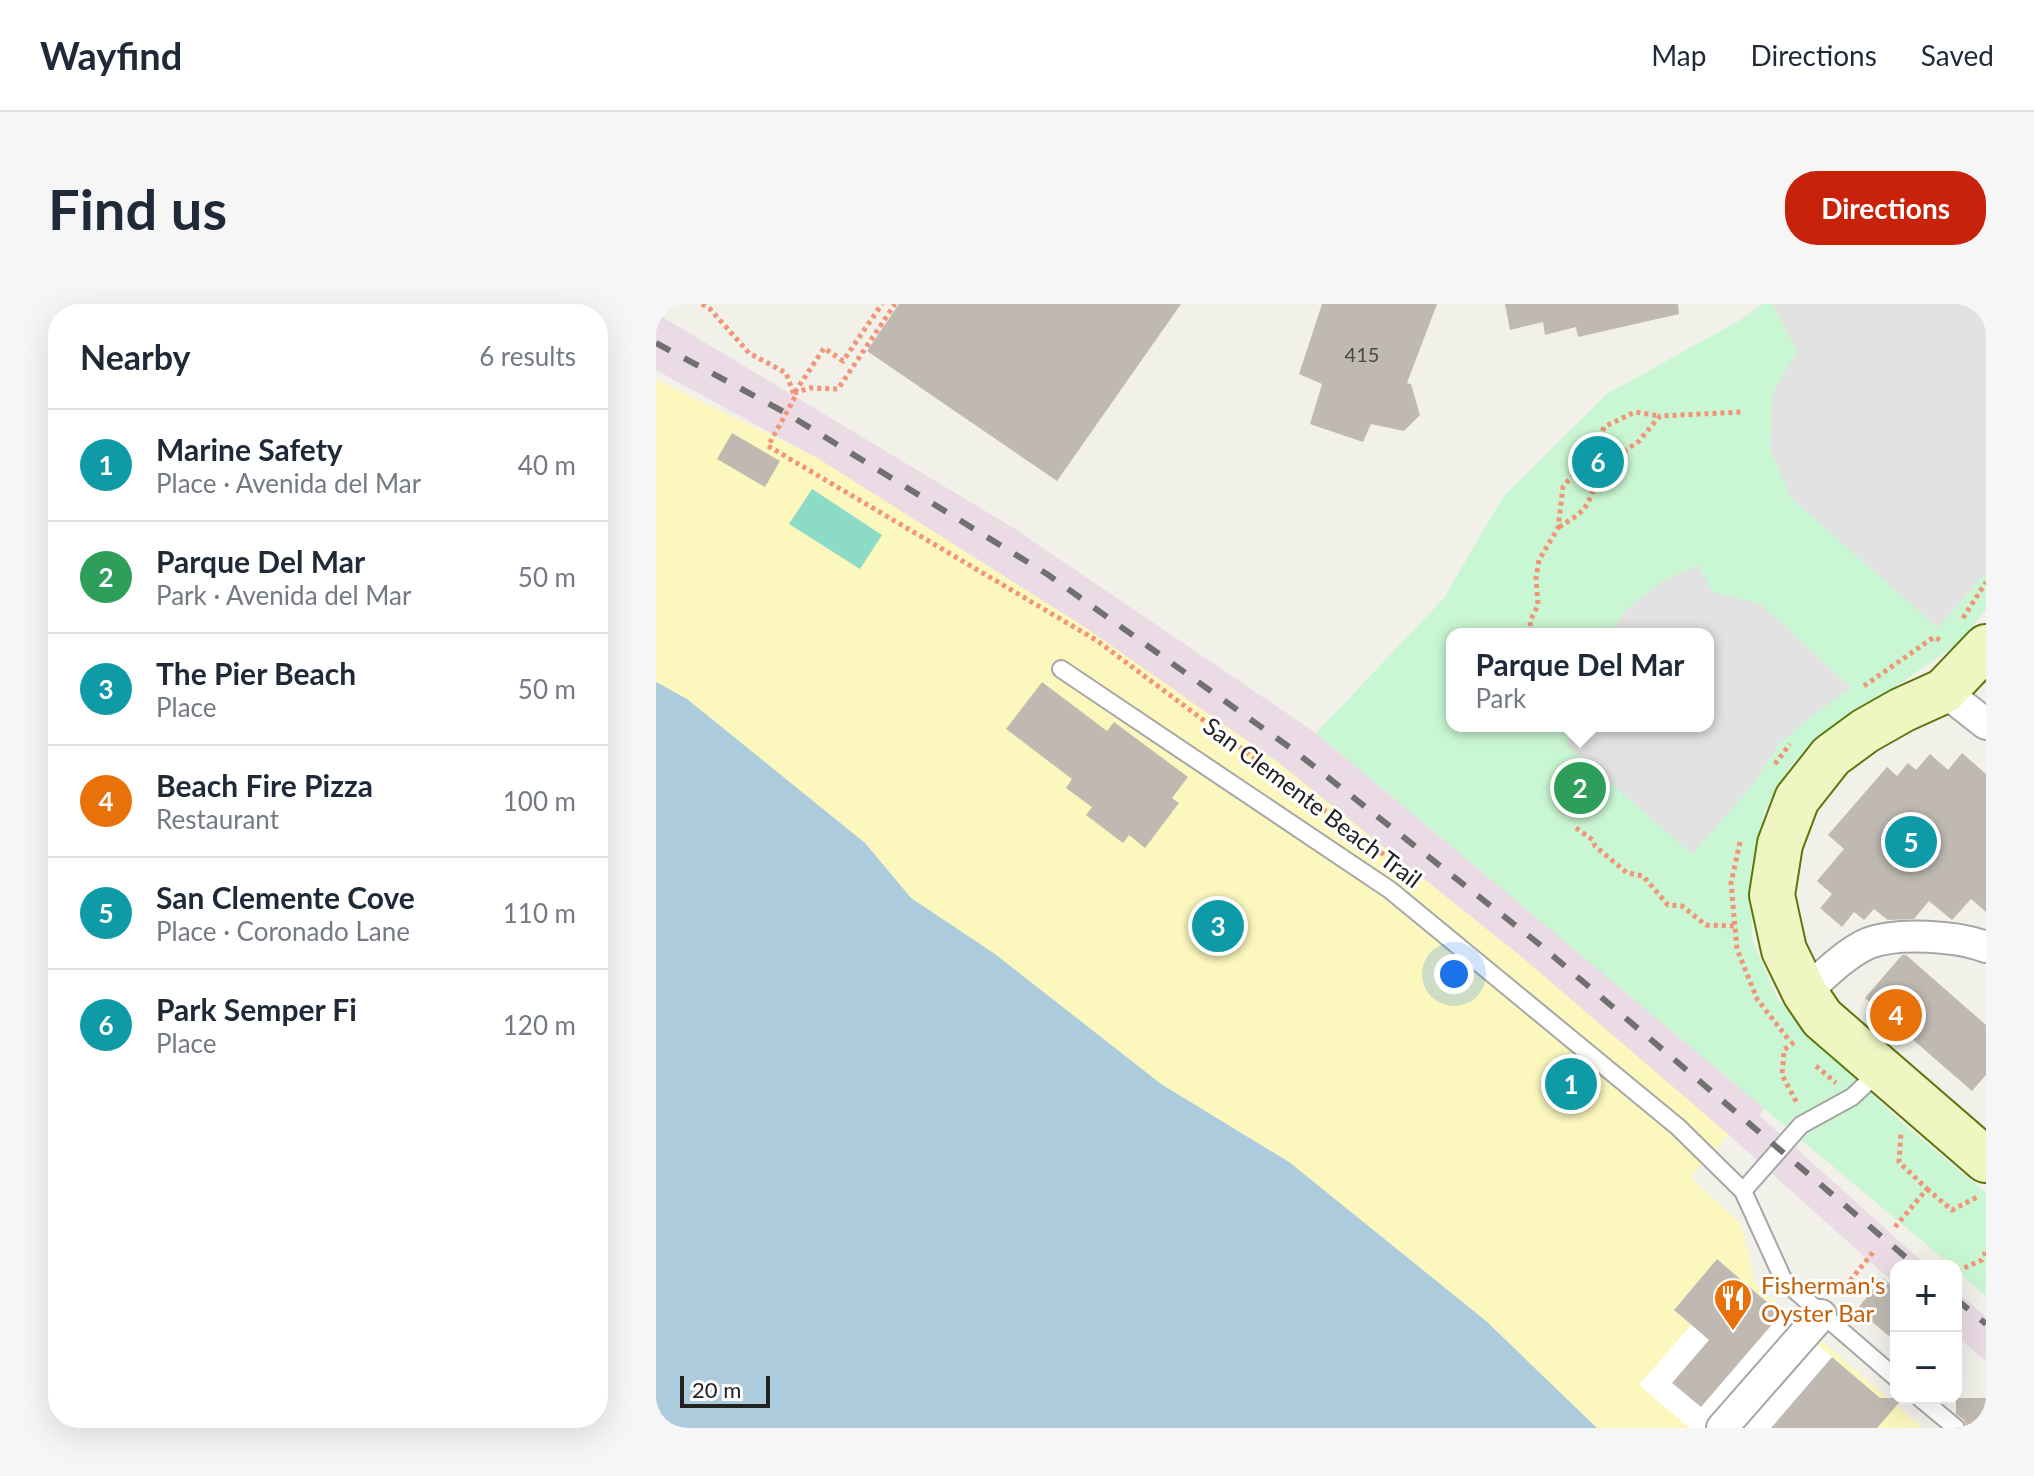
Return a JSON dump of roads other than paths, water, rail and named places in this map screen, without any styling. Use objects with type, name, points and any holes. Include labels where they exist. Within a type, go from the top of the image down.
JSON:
[{"type":"main road","points":[[1986,647],[1944,691],[1865,731],[1831,756],[1797,799],[1780,844],[1772,895],[1784,950],[1805,993],[1822,1018],[1986,1160]]},
{"type":"street","points":[[1944,691],[1986,724]]},
{"type":"street","points":[[1805,993],[1831,969],[1869,943],[1911,937],[1964,939],[1986,947]]},
{"type":"street","points":[[1722,1428],[1827,1308]]},
{"type":"lane","points":[[1061,669],[1390,890],[1678,1127],[1743,1191],[1784,1281],[1827,1308],[1890,1372]]},
{"type":"lane","points":[[1743,1191],[1801,1125],[1852,1097],[1882,1070]]},
{"type":"lane","points":[[1927,1404],[1956,1428]]},
{"type":"water","points":[[656,682],[687,699],[865,843],[911,898],[995,954],[1161,1084],[1289,1162],[1486,1321],[1597,1428],[656,1428]]},
{"type":"railway","points":[[656,343],[786,413],[1047,574],[1292,749],[1539,944],[1909,1260]]},
{"type":"railway","points":[[1962,1304],[1986,1324]]},
{"type":"place","name":"Park Semper Fi","points":[[1598,462]]},
{"type":"place","name":"Parque Del Mar","points":[[1580,788]]},
{"type":"place","name":"San Clemente Cove","points":[[1911,842]]},
{"type":"place","name":"The Pier Beach","points":[[1218,926]]},
{"type":"place","name":"Beach Fire Pizza","points":[[1896,1015]]},
{"type":"place","name":"Marine Safety","points":[[1571,1084]]},
{"type":"place","name":"Fisherman's Oyster Bar","points":[[1733,1332]]}]
